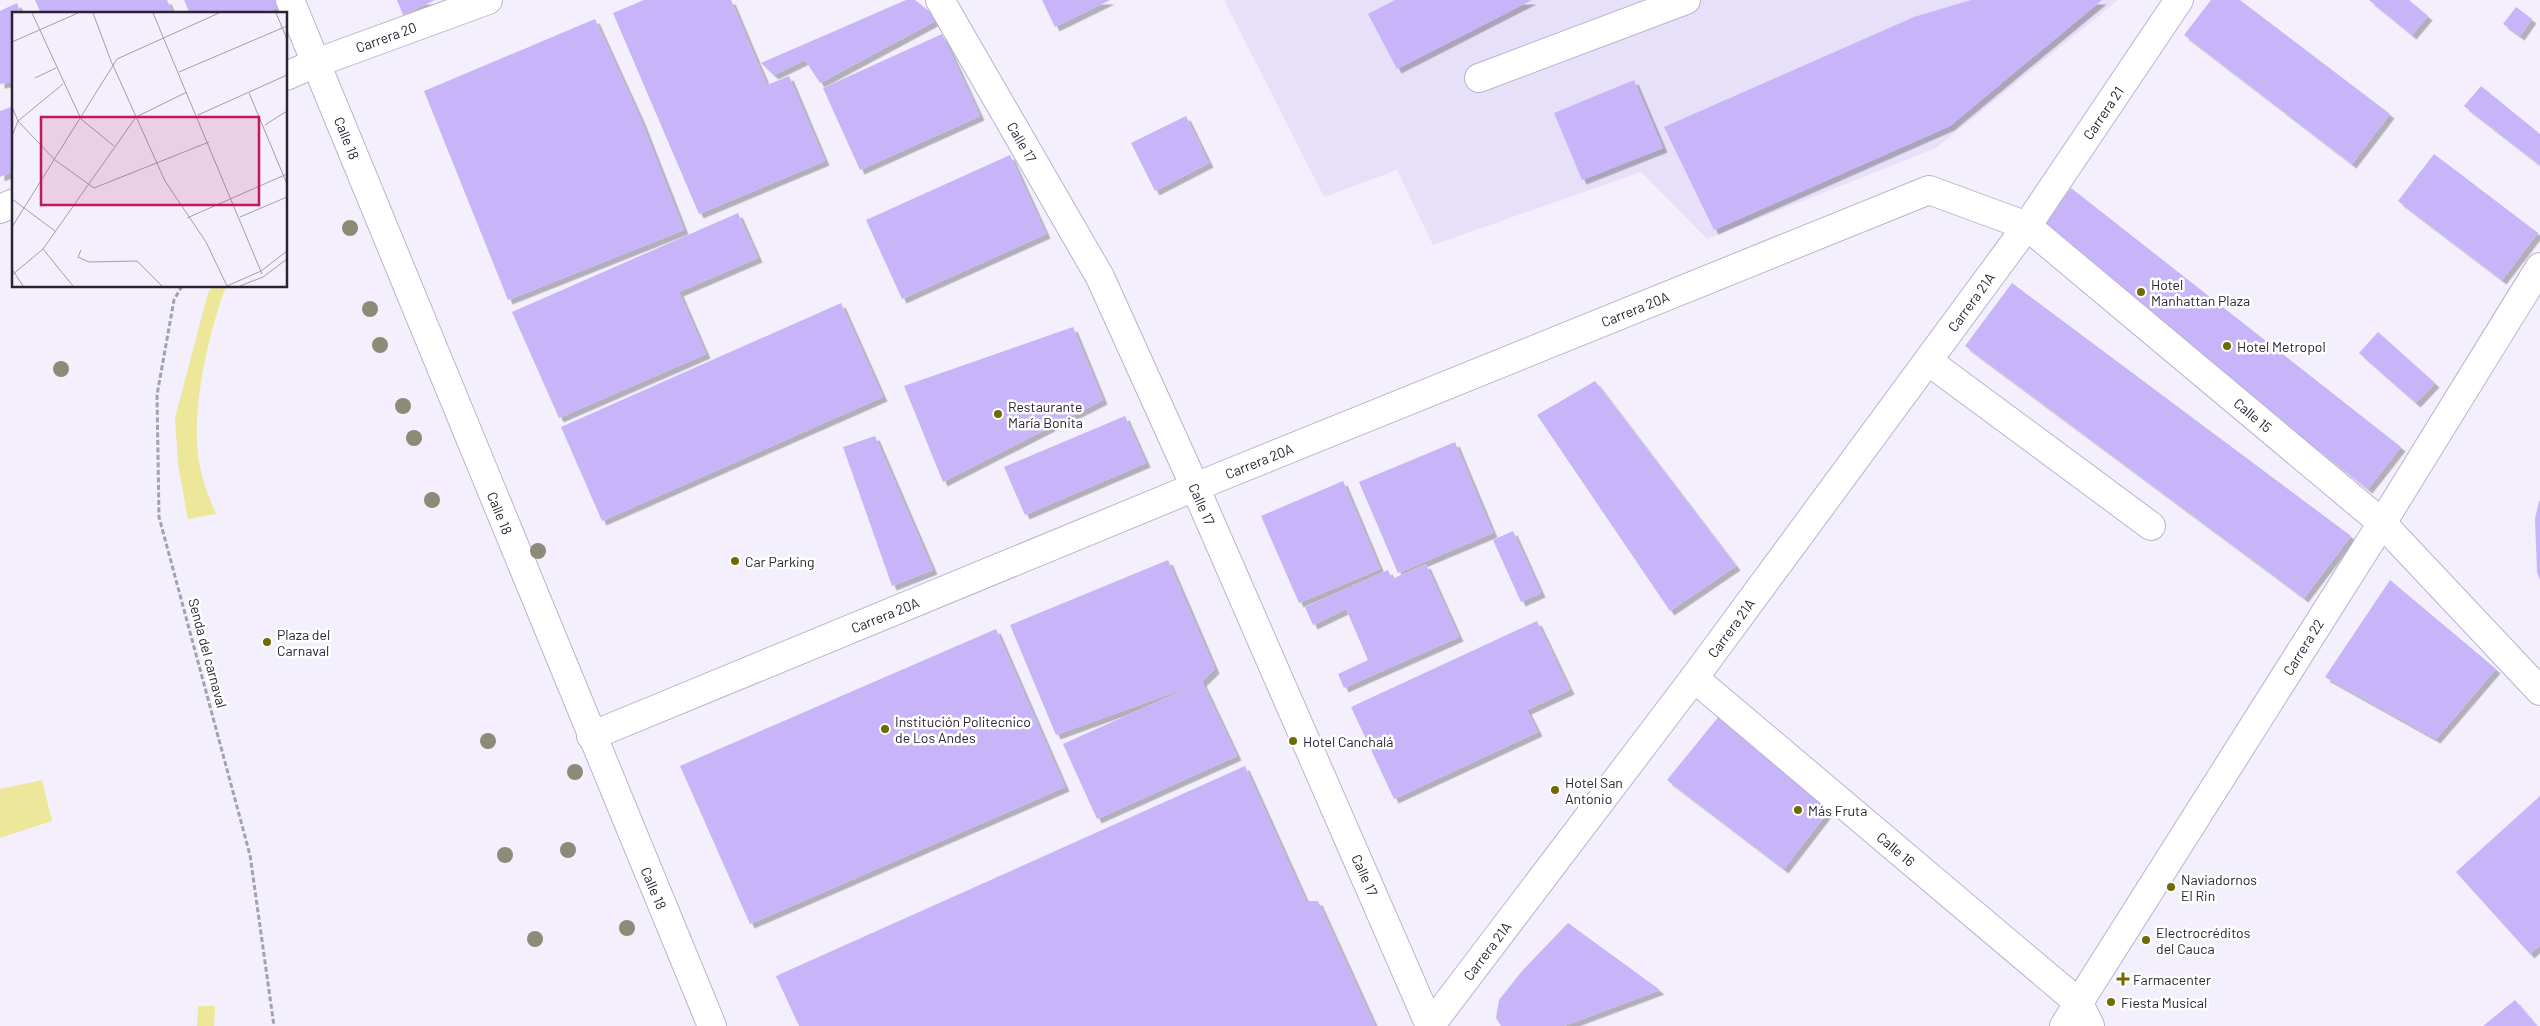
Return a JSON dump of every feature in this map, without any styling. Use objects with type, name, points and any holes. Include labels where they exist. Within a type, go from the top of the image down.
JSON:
[{"type":"street","name":"Calle 18","points":[[290,0],[591,736],[712,1026]]},
{"type":"street","name":"Carrera 20","points":[[288,75],[316,63],[488,0]]},
{"type":"street","name":"Calle 17","points":[[940,0],[1100,277],[1195,487],[1430,1026]]},
{"type":"street","points":[[1479,78],[1686,0]]},
{"type":"street","name":"Carrera 21","points":[[2027,226],[2179,0]]},
{"type":"street","name":"Carrera 20A","points":[[591,736],[1195,487],[1929,190]]},
{"type":"street","name":"Calle 15","points":[[1929,190],[2027,226],[2382,523],[2540,692]]},
{"type":"street","points":[[0,209],[12,204]]},
{"type":"street","name":"Carrera 21A","points":[[1430,1026],[1694,678],[2027,226]]},
{"type":"street","name":"Carrera 22","points":[[2064,1026],[2084,1014],[2540,267]]},
{"type":"street","points":[[1928,361],[2151,526]]},
{"type":"street","name":"Calle 16","points":[[1694,678],[2084,1014]]},
{"type":"path","name":"Senda del carnaval","points":[[181,288],[174,300],[157,395],[159,517],[250,855],[274,1026]]},
{"type":"shaded area","points":[[1224,0],[2118,0],[1936,148],[1707,239],[1641,172],[1433,245],[1397,170],[1324,197]]},
{"type":"shaded area","points":[[212,288],[225,288],[207,351],[202,376],[197,424],[197,447],[200,467],[216,514],[188,519],[178,464],[175,418],[208,293]]},
{"type":"shaded area","points":[[42,780],[52,821],[0,838],[0,789]]},
{"type":"shaded area","points":[[198,1006],[215,1006],[214,1026],[197,1026]]},
{"type":"building","points":[[35,0],[167,0],[172,12],[40,12]]},
{"type":"building","points":[[184,0],[279,0],[282,6],[266,12],[189,12]]},
{"type":"building","points":[[397,0],[435,0],[403,15]]},
{"type":"building","points":[[644,0],[731,0],[767,85],[789,76],[825,161],[699,214],[613,13]]},
{"type":"building","points":[[906,0],[915,0],[939,19],[820,83],[805,60],[774,75],[761,63]]},
{"type":"building","points":[[1042,0],[1110,0],[1055,27]]},
{"type":"building","points":[[1395,0],[1532,0],[1397,69],[1368,14]]},
{"type":"building","points":[[1971,0],[2102,0],[1950,126],[1714,230],[1664,127],[1914,17]]},
{"type":"building","points":[[2211,0],[2240,0],[2390,114],[2352,164],[2184,35]]},
{"type":"building","points":[[2369,0],[2409,0],[2428,16],[2412,35]]},
{"type":"building","points":[[17,3],[20,12],[12,12],[12,82],[0,84],[0,11]]},
{"type":"building","points":[[2516,7],[2532,19],[2520,36],[2503,24]]},
{"type":"building","points":[[595,19],[641,120],[684,230],[508,300],[424,91]]},
{"type":"building","points":[[942,34],[980,116],[860,170],[823,88]]},
{"type":"building","points":[[1634,80],[1663,148],[1582,180],[1554,113]]},
{"type":"building","points":[[2481,86],[2540,134],[2540,165],[2464,106]]},
{"type":"building","points":[[12,107],[12,172],[0,177],[0,111]]},
{"type":"building","points":[[1186,116],[1209,163],[1155,191],[1131,143]]},
{"type":"building","points":[[2434,154],[2538,233],[2502,280],[2398,201]]},
{"type":"building","points":[[1010,155],[1046,234],[902,299],[866,220]]},
{"type":"building","points":[[2071,188],[2401,447],[2368,489],[2038,230]]},
{"type":"building","points":[[738,213],[758,258],[679,292],[706,354],[559,418],[512,312]]},
{"type":"building","points":[[2012,283],[2351,536],[2304,598],[1965,346]]},
{"type":"building","points":[[841,303],[883,397],[602,521],[561,427]]},
{"type":"building","points":[[1073,327],[1103,400],[943,482],[904,386]]},
{"type":"building","points":[[2378,332],[2435,383],[2416,403],[2359,353]]},
{"type":"building","points":[[1595,381],[1736,566],[1670,611],[1537,415]]},
{"type":"building","points":[[1125,416],[1146,463],[1025,515],[1004,467]]},
{"type":"building","points":[[875,436],[933,570],[892,586],[843,447]]},
{"type":"building","points":[[1455,442],[1493,533],[1398,573],[1359,482]]},
{"type":"building","points":[[1343,481],[1380,569],[1299,603],[1261,516]]},
{"type":"building","points":[[2539,501],[2540,580],[2537,572],[2535,519]]},
{"type":"building","points":[[1513,531],[1541,593],[1521,602],[1493,540]]},
{"type":"building","points":[[1168,560],[1215,669],[1202,682],[1237,756],[1097,819],[1063,744],[1197,684],[1056,735],[1010,625]]},
{"type":"building","points":[[1426,564],[1459,637],[1344,688],[1338,674],[1368,660],[1346,609],[1313,625],[1305,607],[1388,570],[1392,579]]},
{"type":"building","points":[[2390,580],[2496,669],[2436,739],[2325,677]]},
{"type":"building","points":[[1537,621],[1570,690],[1527,710],[1538,732],[1394,799],[1351,707]]},
{"type":"building","points":[[996,629],[1065,787],[750,924],[680,766]]},
{"type":"building","points":[[1724,710],[1834,804],[1784,869],[1667,780]]},
{"type":"building","points":[[1245,766],[1306,901],[1318,901],[1375,1026],[799,1026],[776,976]]},
{"type":"building","points":[[2540,796],[2540,945],[2530,954],[2456,872]]},
{"type":"building","points":[[1568,923],[1660,990],[1564,1026],[1501,1026],[1496,1018],[1499,1000],[1522,971]]},
{"type":"building","points":[[2515,1000],[2537,1026],[2483,1026]]},
{"type":"place","name":"Hotel Manhattan Plaza","points":[[2141,292]]},
{"type":"place","name":"Hotel Metropol","points":[[2227,346]]},
{"type":"place","name":"Restaurante María Bonita","points":[[998,414]]},
{"type":"place","name":"Car Parking","points":[[735,561]]},
{"type":"place","name":"Plaza del Carnaval","points":[[267,642]]},
{"type":"place","name":"Institución Politecnico de Los Andes","points":[[885,729]]},
{"type":"place","name":"Hotel Canchalá","points":[[1293,741]]},
{"type":"place","name":"Hotel San Antonio","points":[[1555,790]]},
{"type":"place","name":"Más Fruta","points":[[1798,810]]},
{"type":"place","name":"Naviadornos El Rin","points":[[2171,887]]},
{"type":"place","name":"Electrocréditos del Cauca","points":[[2146,940]]},
{"type":"place","name":"Farmacenter","points":[[2123,979]]},
{"type":"place","name":"Fiesta Musical","points":[[2111,1002]]}]
